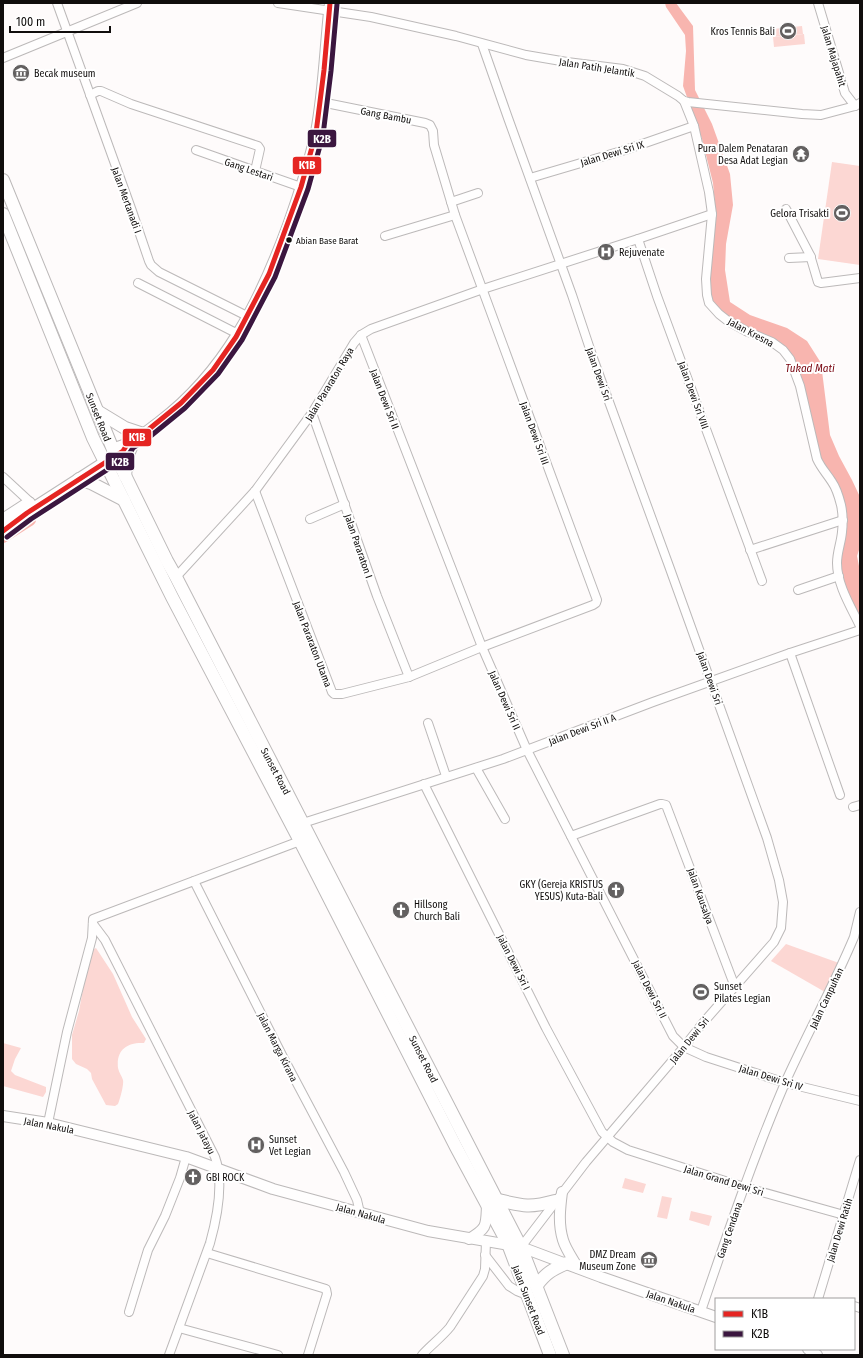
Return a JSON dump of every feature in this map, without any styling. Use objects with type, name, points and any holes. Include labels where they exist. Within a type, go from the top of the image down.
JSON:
[{"type":"highway","name":"Sunset Road","points":[[3,180],[114,453],[167,560],[303,823],[492,1202],[508,1244]]},
{"type":"highway","name":"Sunset Road","points":[[3,214],[82,414],[103,460],[172,597],[300,841],[492,1202],[521,1247],[563,1355]]},
{"type":"highway","points":[[19,252],[30,246]]},
{"type":"highway","points":[[97,411],[125,428],[135,439],[128,457],[125,476]]},
{"type":"highway","points":[[3,520],[30,502],[114,453]]},
{"type":"highway","points":[[3,531],[27,513],[79,479],[103,460]]},
{"type":"highway","points":[[79,479],[97,486],[124,500]]},
{"type":"highway","points":[[492,1202],[537,1206],[559,1197]]},
{"type":"highway","name":"Jalan Sunset Road","points":[[508,1244],[550,1355]]},
{"type":"highway","points":[[537,1285],[551,1270],[573,1266]]},
{"type":"main road","points":[[114,453],[123,452],[135,439],[167,416],[196,389],[221,359],[238,334],[269,274],[301,187],[316,133],[321,102],[330,7]]},
{"type":"main road","name":"Jalan Nakula","points":[[3,1116],[48,1123],[186,1157],[273,1189],[428,1231],[521,1247],[608,1280],[715,1317]]},
{"type":"main road","points":[[559,1197],[560,1229],[573,1266]]},
{"type":"main road","points":[[469,1239],[484,1228],[492,1202]]},
{"type":"street","name":"Jalan Mertanadi I","points":[[57,3],[151,265],[159,272],[247,316]]},
{"type":"street","points":[[3,58],[136,3]]},
{"type":"street","name":"Jalan Patih Jelantik","points":[[278,3],[330,7],[461,37],[526,55],[623,69],[654,81],[686,102]]},
{"type":"street","name":"Jalan Majapahit","points":[[818,3],[845,93],[857,104]]},
{"type":"street","name":"Jalan Dewi Sri","points":[[482,44],[593,358],[768,843],[779,880],[783,902],[782,922],[778,937],[769,949],[702,1024],[586,1162],[521,1247]]},
{"type":"street","points":[[486,54],[487,50],[494,47]]},
{"type":"street","points":[[90,95],[98,91],[130,104],[258,146],[260,149],[254,171]]},
{"type":"street","name":"Gang Bambu","points":[[321,102],[426,123],[433,131],[434,145]]},
{"type":"street","points":[[686,102],[816,115],[829,113],[857,104]]},
{"type":"street","name":"Jalan Kresna","points":[[686,102],[694,126],[709,192],[712,214],[706,279],[709,303],[728,321],[748,332],[772,342],[783,350],[790,359],[800,386],[820,465],[835,487],[841,504],[843,520],[837,564],[842,587],[860,626]]},
{"type":"street","name":"Jalan Dewi Sri IX","points":[[530,178],[624,150],[694,126]]},
{"type":"street","name":"Jalan Dewi Sri III","points":[[434,145],[455,215],[597,600],[596,603],[592,605],[482,647]]},
{"type":"street","name":"Gang Lestari","points":[[196,150],[301,187]]},
{"type":"street","points":[[451,202],[478,192]]},
{"type":"street","points":[[786,209],[811,257],[818,282],[821,283],[860,278]]},
{"type":"street","name":"Jalan Pararaton Raya","points":[[176,577],[255,491],[312,413],[348,351],[361,335],[371,329],[483,289],[712,214]]},
{"type":"street","points":[[385,236],[455,215]]},
{"type":"street","name":"Jalan Dewi Sri VIII","points":[[638,239],[657,296],[762,582]]},
{"type":"street","points":[[789,258],[811,257]]},
{"type":"street","points":[[138,283],[238,334]]},
{"type":"street","name":"Jalan Dewi Sri II","points":[[361,335],[482,647],[528,750],[673,1036],[684,1047]]},
{"type":"street","name":"Jalan Pararaton I","points":[[312,413],[377,596],[409,677]]},
{"type":"street","points":[[3,477],[30,502]]},
{"type":"street","name":"Jalan Pararaton Utama","points":[[255,491],[334,694],[338,695],[409,677],[482,647]]},
{"type":"street","points":[[310,519],[345,504]]},
{"type":"street","points":[[750,550],[843,520]]},
{"type":"street","points":[[798,590],[839,576]]},
{"type":"street","name":"Jalan Dewi Sri II A","points":[[303,823],[528,750],[790,653],[860,630]]},
{"type":"street","points":[[790,653],[840,795]]},
{"type":"street","points":[[428,723],[446,776]]},
{"type":"street","points":[[476,768],[506,819]]},
{"type":"street","name":"Jalan Dewi Sri I","points":[[424,784],[546,1028],[597,1125],[608,1137]]},
{"type":"street","name":"Jalan Kausalya","points":[[572,836],[660,804],[666,805],[735,987]]},
{"type":"street","points":[[48,1123],[67,1032],[92,938],[93,919],[300,841]]},
{"type":"street","name":"Jalan Marga Kirana","points":[[194,881],[291,1073],[358,1200],[360,1213]]},
{"type":"street","name":"Jalan Campuhan","points":[[786,1083],[854,936],[860,912]]},
{"type":"street","name":"Jalan Jatayu","points":[[93,924],[112,954],[215,1157],[219,1169],[220,1185],[212,1235],[207,1253],[169,1355]]},
{"type":"street","name":"Jalan Dewi Sri IV","points":[[684,1047],[706,1057],[786,1083],[860,1102]]},
{"type":"street","name":"Gang Cendana","points":[[700,1311],[744,1187],[786,1083]]},
{"type":"street","name":"Jalan Grand Dewi Sri","points":[[608,1137],[628,1150],[744,1187],[844,1215]]},
{"type":"street","points":[[129,1312],[148,1250],[165,1216],[186,1157]]},
{"type":"street","name":"Jalan Dewi Ratih","points":[[821,1298],[860,1160]]},
{"type":"street","points":[[422,1355],[430,1346],[446,1333],[483,1276],[485,1269],[486,1241]]},
{"type":"street","points":[[207,1253],[326,1289],[327,1294],[308,1355]]},
{"type":"street","points":[[485,1255],[510,1286],[527,1295]]},
{"type":"street","points":[[178,1328],[278,1355]]},
{"type":"shaded area","name":"Kros Tennis Bali","points":[[802,26],[803,34],[773,37],[773,29]]},
{"type":"shaded area","points":[[804,34],[805,44],[774,47],[773,37]]},
{"type":"shaded area","name":"Gelora Trisakti","points":[[832,162],[860,166],[860,265],[818,259]]},
{"type":"shaded area","points":[[786,944],[839,963],[825,992],[771,961]]},
{"type":"shaded area","points":[[96,948],[113,974],[132,1017],[146,1039],[144,1043],[132,1044],[124,1048],[119,1056],[118,1068],[123,1080],[123,1085],[118,1104],[115,1106],[106,1105],[92,1079],[91,1073],[87,1069],[76,1064],[72,1059],[72,1035],[79,1011],[90,951]]},
{"type":"shaded area","points":[[3,1043],[21,1048],[11,1071],[15,1075],[46,1087],[46,1092],[43,1097],[3,1086]]},
{"type":"shaded area","points":[[625,1178],[646,1184],[643,1193],[622,1188]]},
{"type":"shaded area","points":[[662,1196],[672,1198],[667,1219],[657,1217]]},
{"type":"shaded area","points":[[691,1211],[712,1216],[709,1226],[689,1220]]},
{"type":"water","name":"Tukad Mati","points":[[665,3],[676,3],[693,26],[695,90],[712,124],[730,174],[733,205],[726,244],[725,270],[730,302],[750,315],[787,328],[807,341],[821,363],[830,435],[860,497],[860,547],[857,556],[860,571],[860,619],[842,578],[839,563],[845,523],[820,458],[798,367],[791,354],[783,345],[720,313],[712,306],[708,293],[715,206],[713,183],[702,139],[683,86],[686,51],[685,35],[666,7]]},
{"type":"waterway","points":[[3,537],[30,520]]},
{"type":"transit line","name":"K1B","points":[[3,531],[27,513],[123,451],[128,443],[143,434],[181,403],[213,370],[236,337],[269,274],[301,187],[316,133],[324,70],[330,3]]},
{"type":"transit line","name":"K2B","points":[[7,537],[31,519],[127,457],[133,448],[147,439],[185,408],[218,374],[242,340],[275,277],[308,189],[323,135],[337,4]]},
{"type":"place","name":"Kros Tennis Bali","points":[[788,31]]},
{"type":"place","name":"Becak museum","points":[[21,73]]},
{"type":"place","name":"Pura Dalem Penataran Desa Adat Legian","points":[[801,154]]},
{"type":"place","name":"Gelora Trisakti","points":[[842,213]]},
{"type":"place","name":"Abian Base Barat","points":[[289,240]]},
{"type":"place","name":"Rejuvenate","points":[[606,252]]},
{"type":"place","name":"GKY (Gereja KRISTUS YESUS) Kuta-Bali","points":[[616,890]]},
{"type":"place","name":"Hillsong Church Bali","points":[[401,910]]},
{"type":"place","name":"Sunset Pilates Legian","points":[[701,992]]},
{"type":"place","name":"Sunset Vet Legian","points":[[256,1145]]},
{"type":"place","name":"GBI ROCK","points":[[193,1177]]},
{"type":"place","name":"DMZ Dream Museum Zone","points":[[649,1260]]}]
